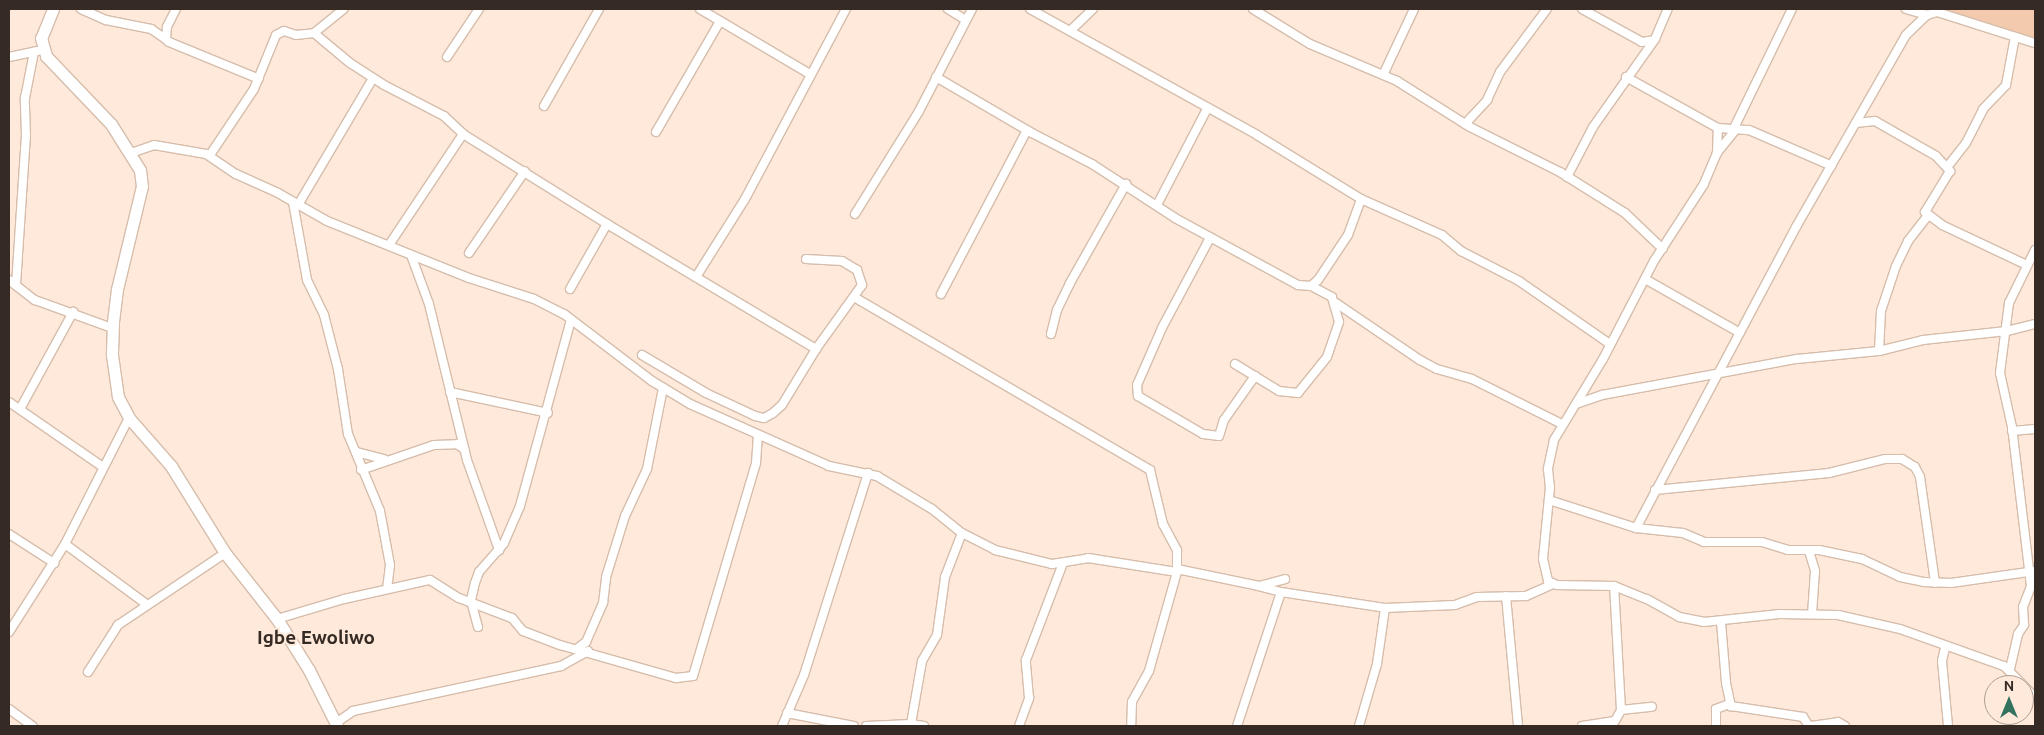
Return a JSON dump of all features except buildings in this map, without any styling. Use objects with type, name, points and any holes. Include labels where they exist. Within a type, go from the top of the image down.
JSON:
[{"type":"street","points":[[16,285],[26,135],[24,98],[43,28],[53,9]]},
{"type":"street","points":[[81,9],[106,20],[151,29],[166,39],[259,79]]},
{"type":"street","points":[[166,39],[169,22],[176,9]]},
{"type":"street","points":[[210,156],[259,79],[272,40],[279,32],[296,36],[314,33],[344,9]]},
{"type":"street","points":[[447,57],[478,9]]},
{"type":"street","points":[[544,106],[599,9]]},
{"type":"street","points":[[700,9],[810,74]]},
{"type":"street","points":[[696,277],[745,199],[846,9]]},
{"type":"street","points":[[948,9],[964,19]]},
{"type":"street","points":[[855,214],[919,111],[964,19],[972,9]]},
{"type":"street","points":[[1030,9],[1208,107],[1361,199],[1442,235],[1461,251],[1519,281],[1610,344]]},
{"type":"street","points":[[1070,31],[1093,9]]},
{"type":"street","points":[[1252,9],[1310,44],[1382,75],[1465,124],[1567,177],[1624,213],[1663,250]]},
{"type":"street","points":[[1382,75],[1414,9]]},
{"type":"street","points":[[1465,124],[1487,100],[1500,72],[1547,9]]},
{"type":"street","points":[[1582,9],[1642,42],[1654,40]]},
{"type":"street","points":[[1567,177],[1593,127],[1654,40],[1668,9]]},
{"type":"street","points":[[1553,584],[1548,581],[1543,568],[1549,500],[1548,469],[1562,424],[1576,404],[1645,279],[1704,184],[1717,153],[1735,128],[1792,9]]},
{"type":"street","points":[[1906,9],[1935,12],[2035,43]]},
{"type":"street","points":[[1636,528],[1715,375],[1906,35],[1935,12]]},
{"type":"street","points":[[656,132],[720,21]]},
{"type":"street","points":[[151,29],[169,22]]},
{"type":"street","points":[[314,33],[373,78],[444,116],[463,134],[607,224],[816,349]]},
{"type":"street","points":[[2015,37],[2006,85],[1983,108],[1966,143],[1948,166],[1949,176],[1925,212],[1942,225],[2027,265]]},
{"type":"street","points":[[1642,42],[1644,54]]},
{"type":"street","points":[[9,57],[38,49]]},
{"type":"street","points":[[38,49],[111,124],[140,170],[142,186],[117,289],[112,328],[114,379],[118,397],[129,418],[171,466],[226,553],[277,618],[309,670],[337,725],[353,711],[561,666],[589,653]]},
{"type":"street","points":[[936,77],[1027,130],[1126,184],[1210,238],[1276,275],[1298,285],[1311,286],[1420,360],[1437,369],[1472,379],[1562,424]]},
{"type":"street","points":[[373,78],[296,204],[307,280],[324,315],[338,369],[348,434],[361,470],[380,511],[390,565],[387,589]]},
{"type":"street","points":[[1626,78],[1718,128],[1735,128],[1794,148],[1832,166]]},
{"type":"street","points":[[1867,105],[1875,121]]},
{"type":"street","points":[[1156,205],[1208,107]]},
{"type":"street","points":[[1856,123],[1875,121],[1917,142],[1948,166]]},
{"type":"street","points":[[1717,153],[1718,128]]},
{"type":"street","points":[[941,294],[1027,130]]},
{"type":"street","points":[[389,245],[463,134]]},
{"type":"street","points":[[131,153],[154,145],[210,156],[236,174],[328,221],[411,255],[534,300],[571,320],[663,388],[758,436],[829,466],[868,473],[932,510],[962,533],[996,550],[1058,566],[1088,558],[1177,571],[1259,586],[1281,592],[1385,608],[1455,605],[1478,598],[1526,596],[1553,584],[1614,586],[1647,598],[1679,617],[1721,622],[1780,614],[1838,615],[1900,629],[1946,648],[2010,669],[2015,675]]},
{"type":"street","points":[[469,253],[525,171]]},
{"type":"street","points":[[1051,334],[1057,310],[1070,283],[1126,184]]},
{"type":"street","points":[[1311,286],[1318,280],[1348,235],[1361,199]]},
{"type":"street","points":[[1878,351],[1881,311],[1896,266],[1908,241],[1928,215]]},
{"type":"street","points":[[570,289],[607,224]]},
{"type":"street","points":[[1210,238],[1162,328],[1137,385],[1138,396],[1203,434],[1219,436],[1224,420],[1255,376]]},
{"type":"street","points":[[2010,669],[2018,634],[2024,625],[2023,607],[2031,586],[2032,572],[2012,431],[2000,372],[2007,331],[2009,303],[2035,250]]},
{"type":"street","points":[[411,255],[428,304],[461,444],[490,532],[497,540],[499,550]]},
{"type":"street","points":[[642,355],[706,394],[764,418],[782,405],[816,349],[862,285],[857,270],[842,261],[806,259]]},
{"type":"street","points":[[1645,279],[1740,333]]},
{"type":"street","points":[[9,280],[35,300],[74,312],[112,328]]},
{"type":"street","points":[[854,297],[1150,470],[1163,524],[1177,550],[1177,571],[1149,672],[1132,702],[1132,726]]},
{"type":"street","points":[[1235,364],[1279,391],[1298,393],[1327,357],[1333,344],[1339,322],[1336,302]]},
{"type":"street","points":[[20,409],[74,312]]},
{"type":"street","points":[[478,627],[471,600],[479,572],[499,550],[520,506],[548,413],[571,320]]},
{"type":"street","points":[[1576,404],[1602,395],[1797,359],[1878,351],[1924,340],[2007,331],[2035,324]]},
{"type":"street","points":[[578,648],[586,642],[605,596],[606,577],[625,516],[647,469],[663,388]]},
{"type":"street","points":[[450,392],[548,413]]},
{"type":"street","points":[[9,402],[103,467]]},
{"type":"street","points":[[9,632],[65,544],[129,418]]},
{"type":"street","points":[[2012,431],[2035,429]]},
{"type":"street","points":[[277,618],[387,589],[430,580],[455,596],[471,600],[512,618],[523,631],[560,645],[578,648],[589,653],[676,678],[693,676],[756,463],[758,436]]},
{"type":"street","points":[[361,470],[386,459],[434,445],[461,444]]},
{"type":"street","points":[[356,452],[386,459]]},
{"type":"street","points":[[1655,490],[1829,473],[1885,459],[1902,459],[1915,467],[1920,477],[1935,583]]},
{"type":"street","points":[[782,726],[804,675],[868,473]]},
{"type":"street","points":[[1549,500],[1636,528],[1683,533],[1704,542],[1756,541],[1788,550],[1862,558],[1900,577],[1935,583],[2032,572]]},
{"type":"street","points":[[910,724],[922,661],[937,635],[945,577],[962,533]]},
{"type":"street","points":[[9,534],[54,563]]},
{"type":"street","points":[[497,540],[506,538]]},
{"type":"street","points":[[65,544],[146,604]]},
{"type":"street","points":[[1809,551],[1814,571],[1812,610]]},
{"type":"street","points":[[88,672],[118,626],[146,604],[226,553]]},
{"type":"street","points":[[1019,726],[1029,698],[1026,660],[1058,566]]},
{"type":"street","points":[[1259,586],[1285,579]]},
{"type":"street","points":[[1582,726],[1614,720],[1621,710],[1614,586]]},
{"type":"street","points":[[1237,726],[1281,592]]},
{"type":"street","points":[[1506,596],[1518,726]]},
{"type":"street","points":[[1359,726],[1377,664],[1385,608]]},
{"type":"street","points":[[1721,622],[1729,704]]},
{"type":"street","points":[[586,642],[589,653]]},
{"type":"street","points":[[1946,648],[1942,661],[1948,726]]},
{"type":"street","points":[[1716,726],[1716,709],[1729,704]]},
{"type":"street","points":[[1729,704],[1737,709],[1803,717],[1810,726],[1838,722],[1846,726]]},
{"type":"street","points":[[1621,710],[1652,707]]},
{"type":"street","points":[[9,709],[32,726]]},
{"type":"street","points":[[787,713],[854,726]]},
{"type":"street","points":[[18,716],[19,726]]},
{"type":"street","points":[[866,726],[910,724],[924,726]]},
{"type":"shaded area","points":[[1941,9],[2035,9],[2035,38],[2025,36]]},
{"type":"district","name":"Igbe Ewoliwo","points":[[316,638]]}]
